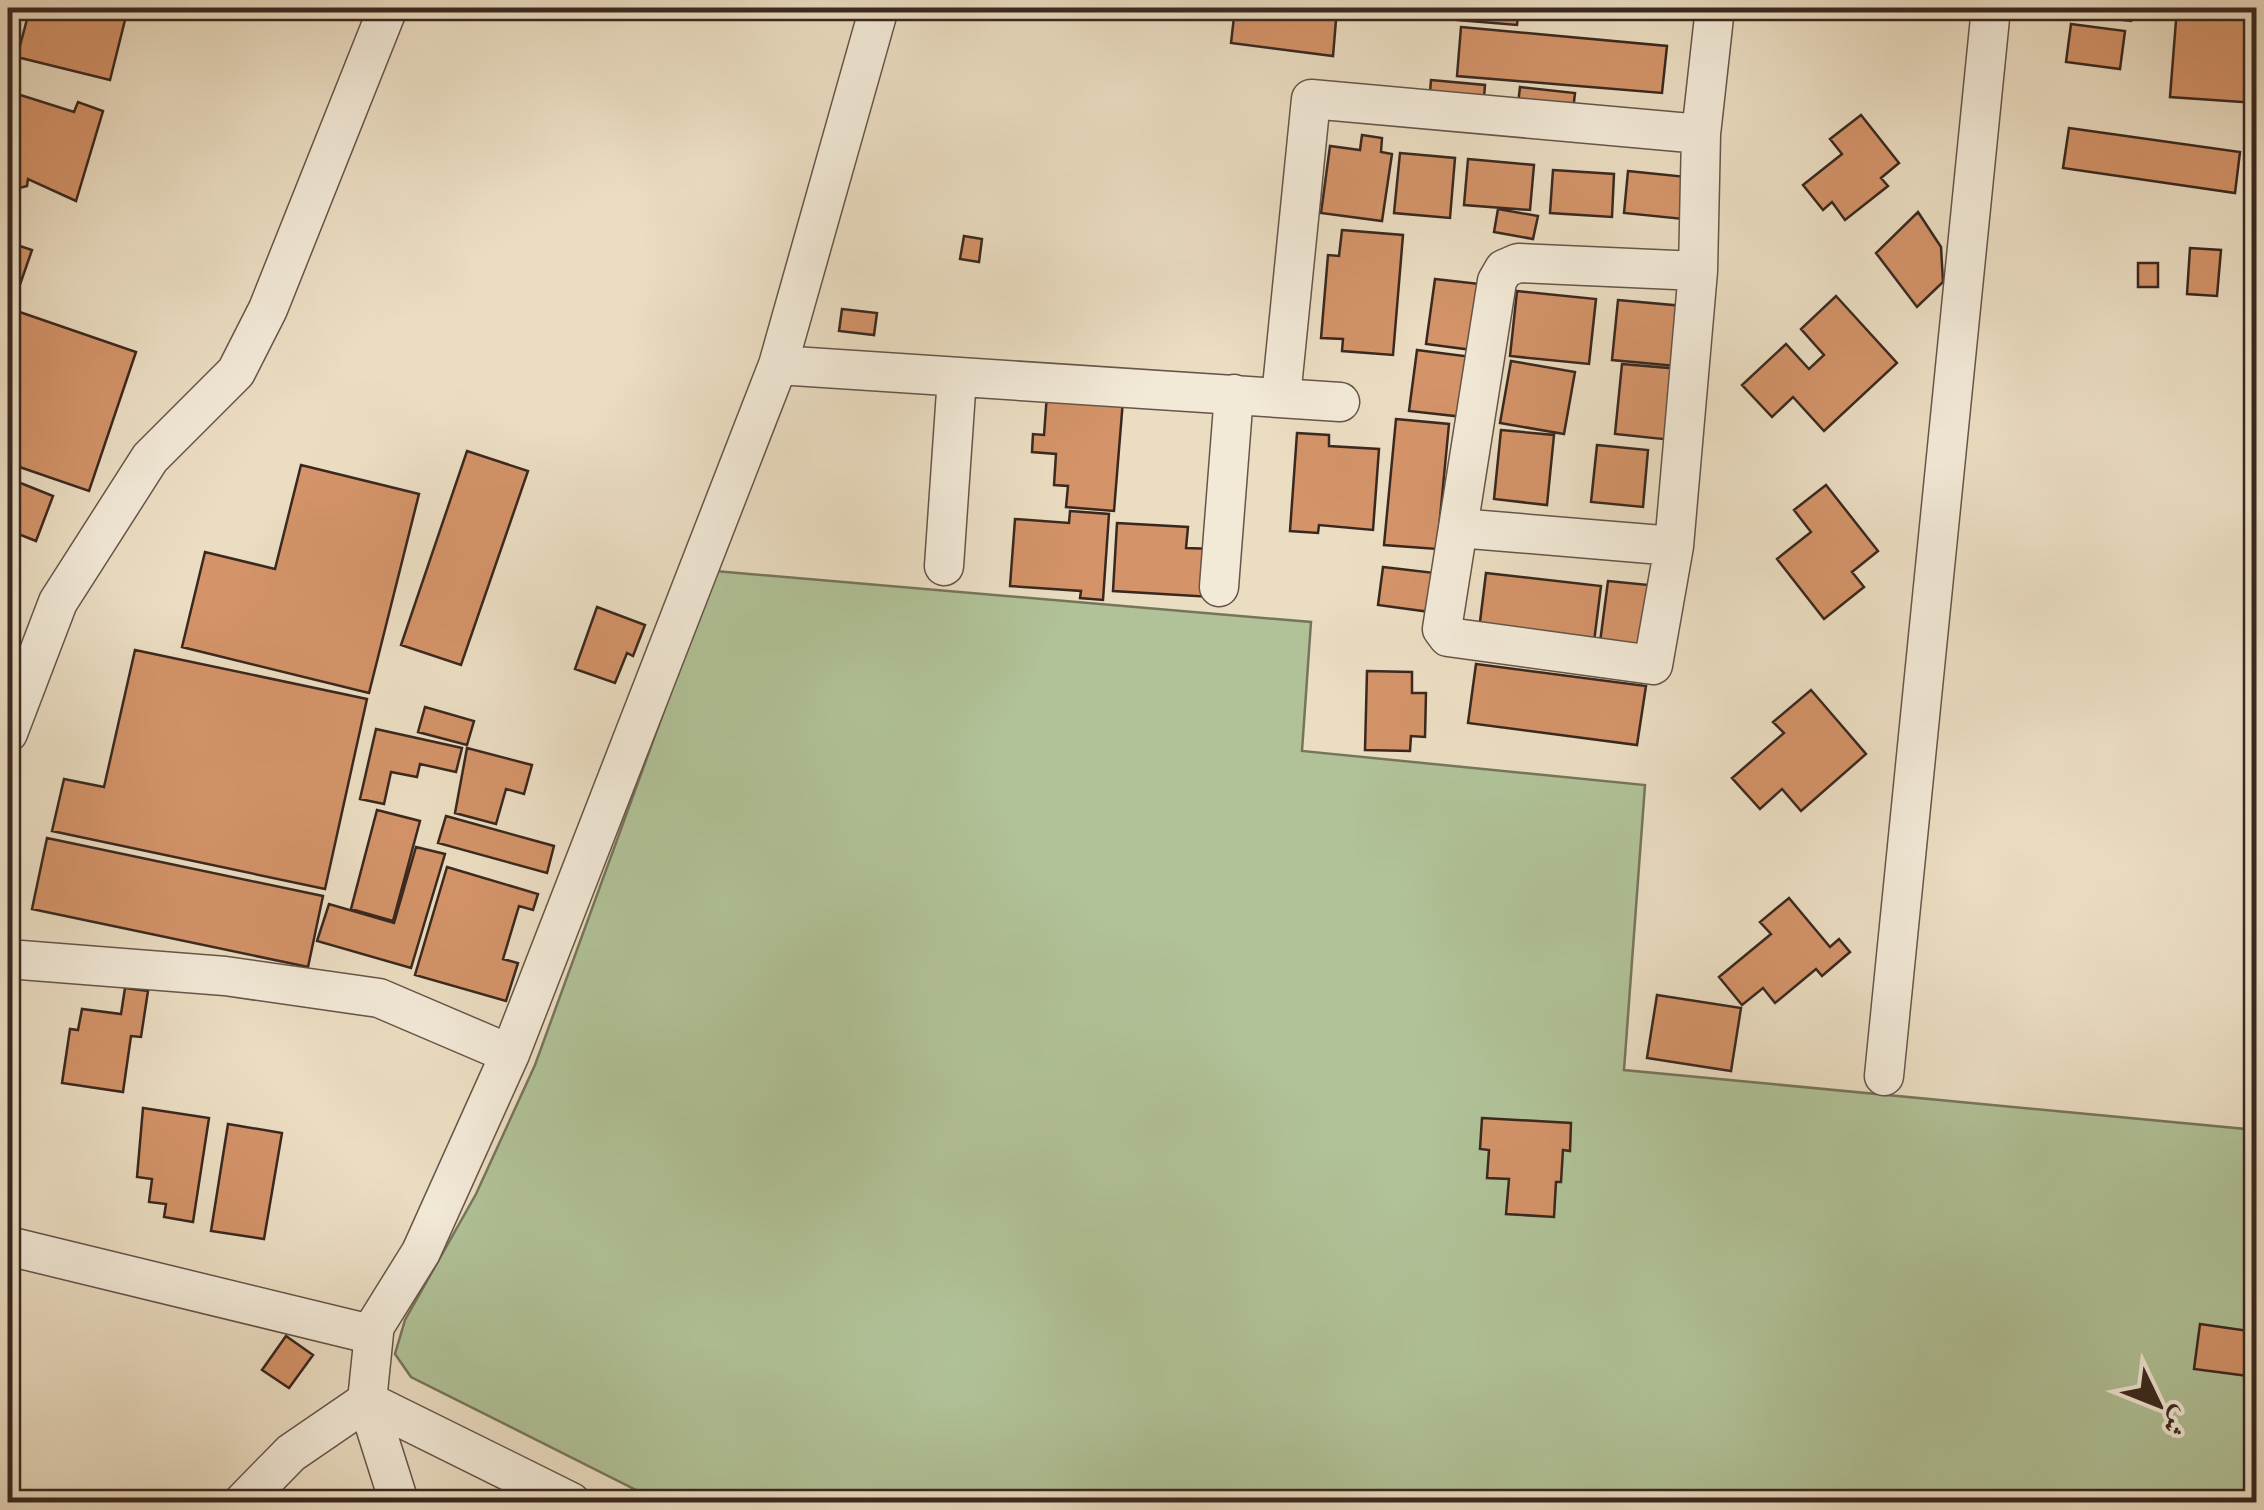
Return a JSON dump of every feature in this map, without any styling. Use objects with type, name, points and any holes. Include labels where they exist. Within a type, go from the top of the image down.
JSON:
[{"type":"street","points":[[8,733],[58,602],[150,458],[236,372],[268,309],[388,8]]},
{"type":"street","points":[[370,1334],[420,1252],[510,1054],[778,365],[878,8]]},
{"type":"street","points":[[1698,271],[1518,263],[1504,269],[1496,281],[1442,628],[1448,637],[1653,665],[1674,546],[1698,271],[1701,134],[1715,8]]},
{"type":"street","points":[[1884,1076],[1991,8]]},
{"type":"street","points":[[1282,398],[1311,99],[1701,134]]},
{"type":"street","points":[[778,365],[1340,402]]},
{"type":"street","points":[[944,566],[957,377]]},
{"type":"street","points":[[1219,587],[1234,394]]},
{"type":"street","points":[[1458,528],[1674,546]]},
{"type":"street","points":[[8,959],[225,976],[379,998],[510,1054]]},
{"type":"street","points":[[8,1246],[374,1333],[367,1401],[399,1502]]},
{"type":"street","points":[[243,1502],[291,1453],[367,1401]]},
{"type":"street","points":[[367,1401],[571,1502]]},
{"type":"green space","points":[[715,571],[1311,622],[1302,751],[1645,785],[1624,1070],[2256,1130],[2256,1502],[660,1502],[411,1377],[395,1354],[405,1320],[476,1194],[535,1065]]},
{"type":"building","points":[[30,8],[128,8],[110,80],[17,57]]},
{"type":"building","points":[[1235,8],[1337,8],[1333,56],[1231,43]]},
{"type":"building","points":[[1459,8],[1519,8],[1517,25],[1458,20]]},
{"type":"building","points":[[2067,8],[2133,8],[2131,21],[2066,14]]},
{"type":"building","points":[[2177,8],[2256,8],[2256,103],[2170,97]]},
{"type":"building","points":[[2071,24],[2125,31],[2120,69],[2066,62]]},
{"type":"building","points":[[1461,27],[1667,46],[1662,93],[1457,76]]},
{"type":"building","points":[[8,75],[14,93],[74,112],[78,102],[103,111],[76,201],[28,179],[27,186],[8,191]]},
{"type":"building","points":[[1431,80],[1485,85],[1483,110],[1429,105]]},
{"type":"building","points":[[1520,87],[1575,93],[1572,119],[1517,113]]},
{"type":"building","points":[[1861,115],[1899,163],[1881,178],[1888,186],[1845,220],[1832,202],[1823,210],[1803,185],[1842,154],[1830,139]]},
{"type":"building","points":[[2069,128],[2240,152],[2235,193],[2063,168]]},
{"type":"building","points":[[1362,135],[1382,138],[1381,152],[1392,154],[1382,221],[1321,213],[1330,146],[1360,150]]},
{"type":"building","points":[[1400,153],[1455,158],[1450,218],[1394,213]]},
{"type":"building","points":[[1468,159],[1534,165],[1530,210],[1464,205]]},
{"type":"building","points":[[1553,170],[1614,174],[1612,217],[1550,213]]},
{"type":"building","points":[[1628,171],[1687,177],[1683,219],[1624,213]]},
{"type":"building","points":[[1498,209],[1538,216],[1533,239],[1494,232]]},
{"type":"building","points":[[1918,212],[1941,247],[1943,282],[1917,307],[1876,253]]},
{"type":"building","points":[[1342,230],[1403,235],[1393,355],[1342,351],[1343,339],[1321,338],[1328,255],[1339,256]]},
{"type":"building","points":[[964,236],[982,239],[979,262],[960,259]]},
{"type":"building","points":[[8,242],[32,250],[15,299],[8,297]]},
{"type":"building","points":[[2190,248],[2221,250],[2217,296],[2187,294]]},
{"type":"building","points":[[2138,263],[2158,263],[2158,287],[2138,287]]},
{"type":"building","points":[[1435,279],[1489,285],[1480,351],[1426,344]]},
{"type":"building","points":[[1517,291],[1596,299],[1589,364],[1510,356]]},
{"type":"building","points":[[1836,296],[1897,363],[1824,431],[1793,397],[1772,417],[1742,385],[1786,344],[1809,369],[1824,355],[1801,329]]},
{"type":"building","points":[[1618,300],[1683,306],[1676,366],[1612,360]]},
{"type":"building","points":[[8,308],[136,352],[89,491],[8,463]]},
{"type":"building","points":[[842,309],[877,313],[874,335],[839,331]]},
{"type":"building","points":[[1417,350],[1472,357],[1464,417],[1409,411]]},
{"type":"building","points":[[1511,361],[1575,372],[1564,434],[1500,423]]},
{"type":"building","points":[[1622,364],[1680,369],[1672,440],[1615,434]]},
{"type":"building","points":[[1047,394],[1123,400],[1114,511],[1066,507],[1068,486],[1054,485],[1056,454],[1032,452],[1033,434],[1044,435]]},
{"type":"building","points":[[1396,419],[1449,424],[1437,549],[1384,545]]},
{"type":"building","points":[[1501,430],[1554,435],[1547,505],[1494,499]]},
{"type":"building","points":[[1297,433],[1329,435],[1329,446],[1379,449],[1373,530],[1319,525],[1318,533],[1290,531]]},
{"type":"building","points":[[1597,445],[1648,450],[1643,507],[1591,502]]},
{"type":"building","points":[[467,451],[528,471],[461,665],[401,645]]},
{"type":"building","points":[[301,465],[419,494],[369,693],[182,647],[205,552],[275,569]]},
{"type":"building","points":[[8,478],[53,496],[36,541],[8,530]]},
{"type":"building","points":[[1826,485],[1878,551],[1852,572],[1864,587],[1824,619],[1777,559],[1811,532],[1794,510]]},
{"type":"building","points":[[1070,511],[1109,514],[1103,600],[1080,598],[1081,591],[1010,586],[1015,519],[1069,523]]},
{"type":"building","points":[[1117,523],[1188,527],[1186,548],[1215,549],[1212,597],[1113,591]]},
{"type":"building","points":[[1383,567],[1435,573],[1430,612],[1378,605]]},
{"type":"building","points":[[1486,573],[1601,586],[1593,650],[1478,638]]},
{"type":"building","points":[[1608,581],[1649,585],[1641,654],[1599,650]]},
{"type":"building","points":[[597,607],[645,625],[633,656],[627,653],[615,683],[575,669]]},
{"type":"building","points":[[135,650],[367,699],[325,889],[52,831],[64,779],[104,787]]},
{"type":"building","points":[[1476,664],[1646,686],[1637,745],[1468,723]]},
{"type":"building","points":[[1367,671],[1412,672],[1412,693],[1426,693],[1425,737],[1411,736],[1410,751],[1365,750]]},
{"type":"building","points":[[1811,690],[1866,754],[1801,811],[1782,789],[1760,809],[1732,778],[1784,733],[1773,722]]},
{"type":"building","points":[[425,707],[474,721],[467,745],[418,732]]},
{"type":"building","points":[[376,729],[462,748],[456,772],[420,764],[417,777],[391,772],[384,804],[360,799]]},
{"type":"building","points":[[467,748],[532,765],[524,794],[506,789],[496,824],[455,813]]},
{"type":"building","points":[[377,810],[420,821],[393,921],[351,909]]},
{"type":"building","points":[[446,816],[554,846],[547,873],[438,843]]},
{"type":"building","points":[[47,838],[323,896],[308,967],[32,909]]},
{"type":"building","points":[[416,847],[445,854],[411,968],[317,941],[329,904],[394,923]]},
{"type":"building","points":[[447,867],[538,894],[533,910],[519,906],[503,959],[518,963],[506,1001],[415,975]]},
{"type":"building","points":[[1789,898],[1830,947],[1839,939],[1850,952],[1822,976],[1816,969],[1775,1003],[1763,988],[1742,1005],[1719,977],[1771,934],[1760,922]]},
{"type":"building","points":[[125,988],[148,991],[141,1037],[131,1036],[123,1092],[62,1083],[70,1029],[78,1030],[82,1009],[121,1014]]},
{"type":"building","points":[[1657,995],[1741,1008],[1731,1071],[1647,1058]]},
{"type":"building","points":[[143,1108],[209,1118],[193,1222],[164,1217],[166,1204],[149,1202],[152,1179],[137,1177]]},
{"type":"building","points":[[1482,1118],[1571,1123],[1570,1151],[1563,1150],[1561,1182],[1556,1182],[1554,1217],[1506,1214],[1509,1179],[1487,1178],[1489,1150],[1480,1149]]},
{"type":"building","points":[[228,1124],[282,1133],[264,1239],[211,1231]]},
{"type":"building","points":[[2200,1324],[2256,1332],[2256,1377],[2194,1369]]},
{"type":"building","points":[[286,1336],[313,1355],[289,1388],[262,1370]]}]
